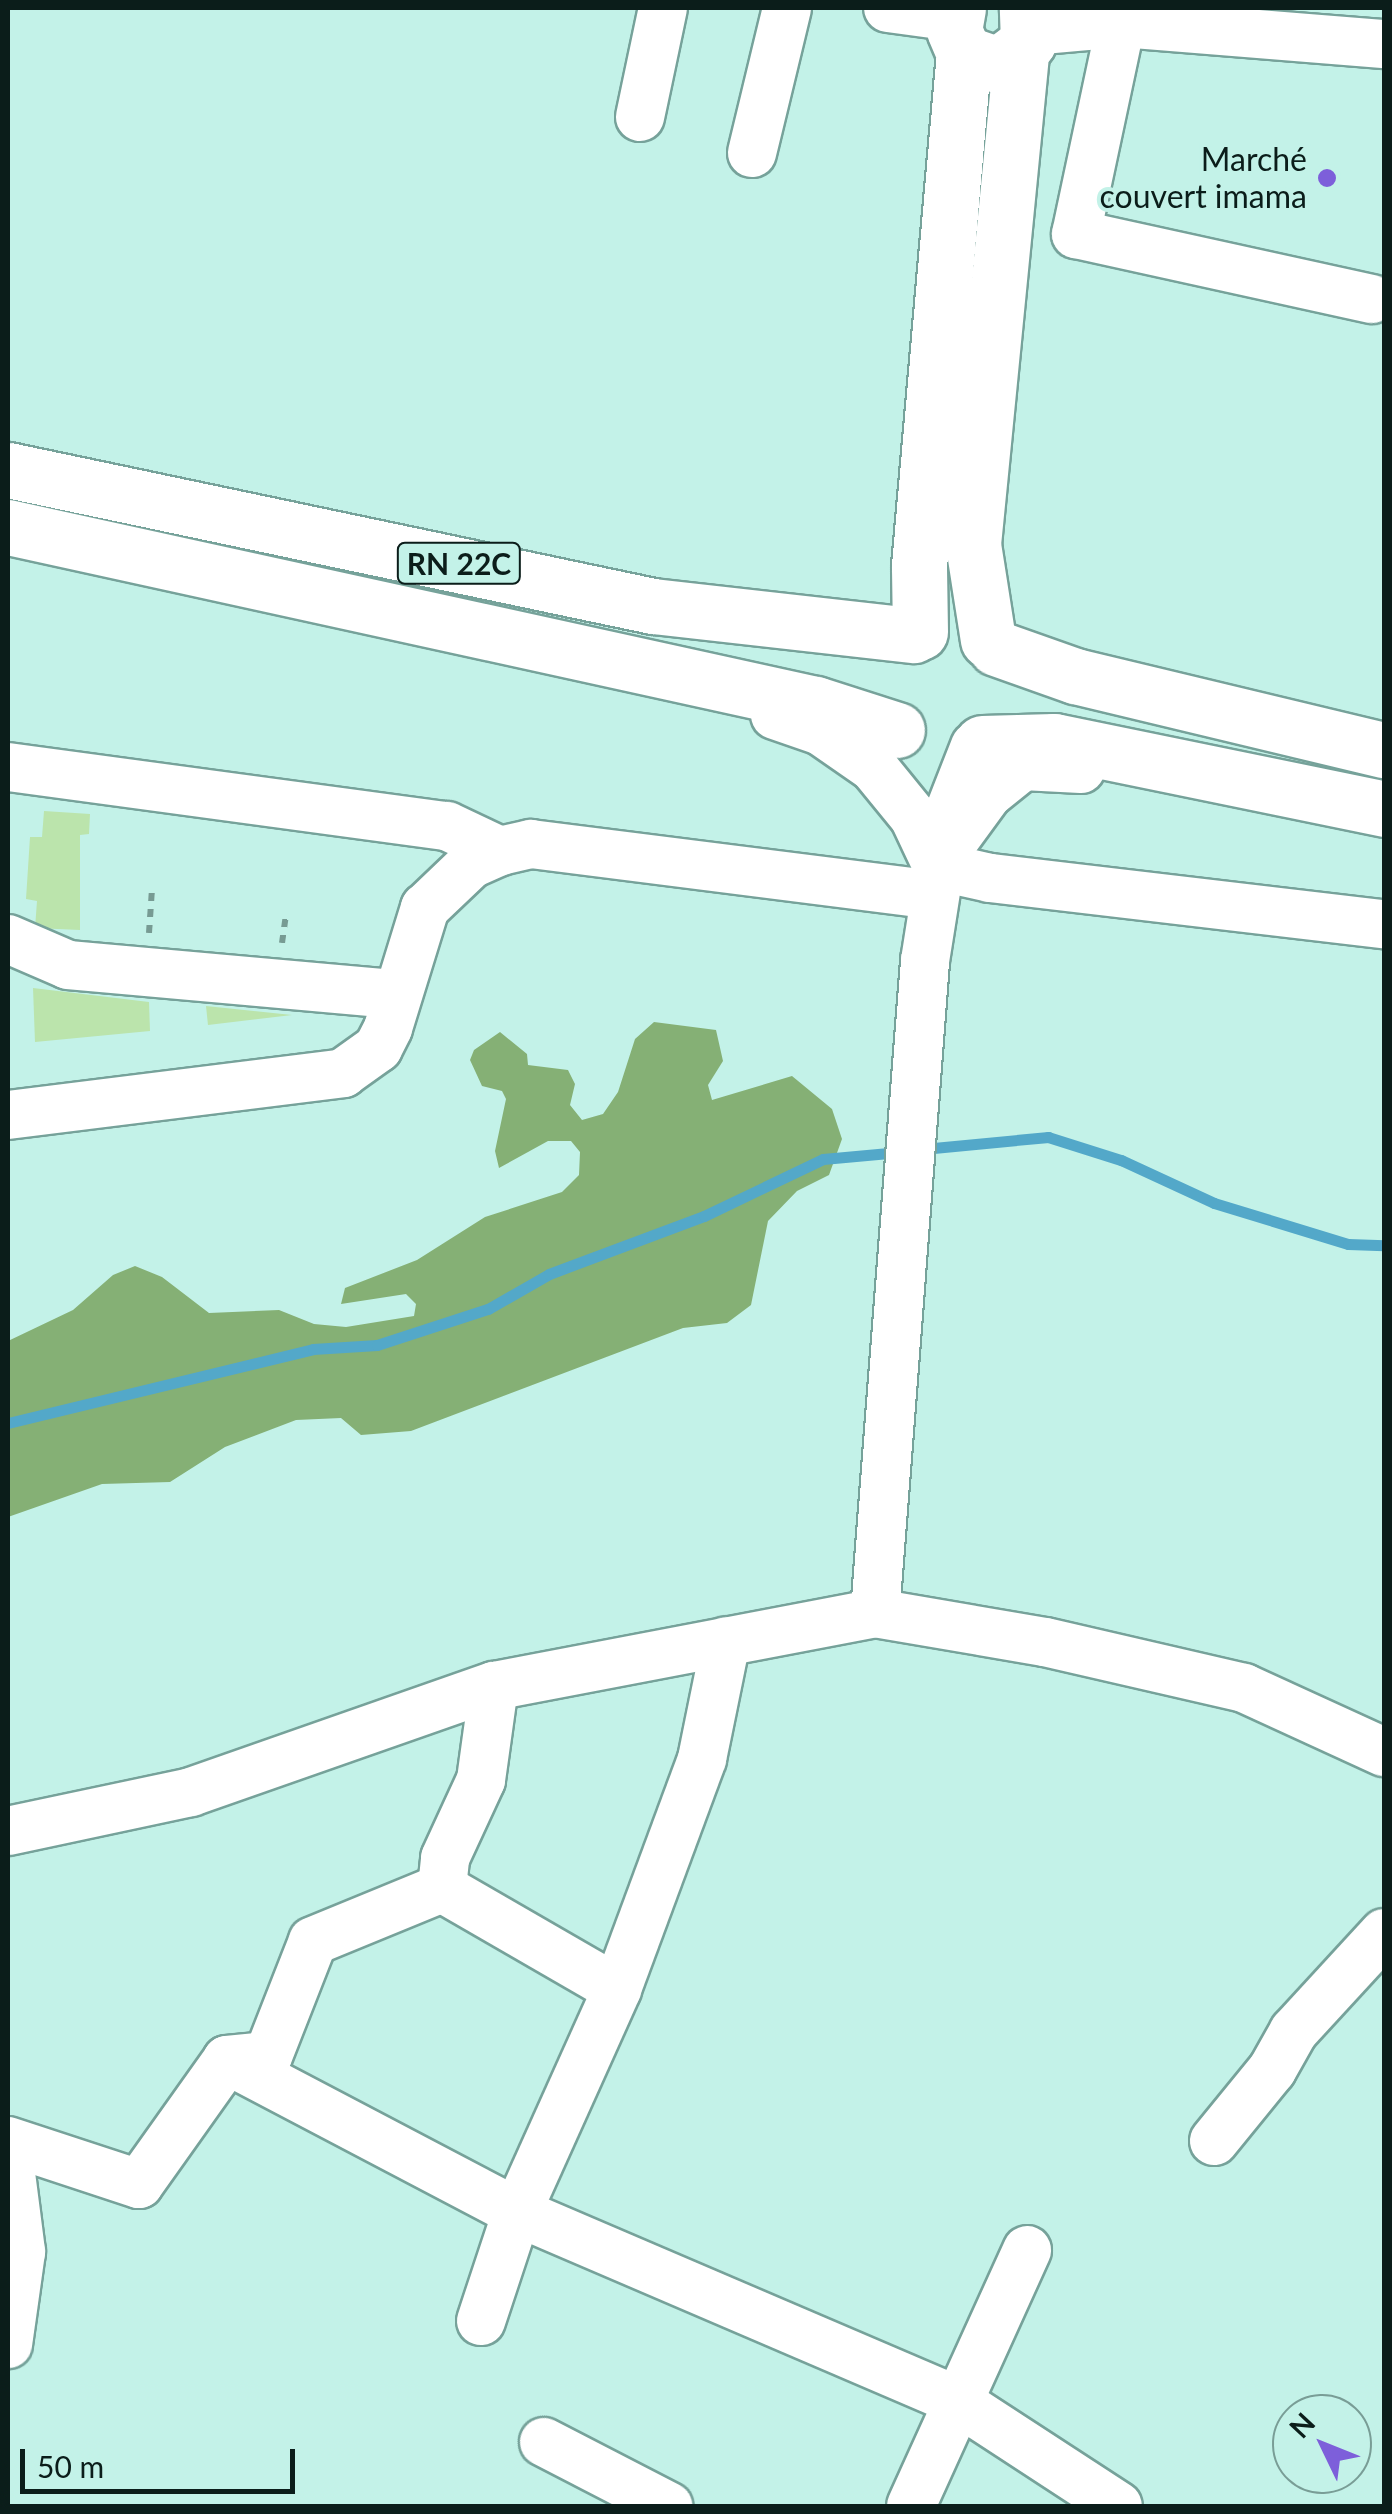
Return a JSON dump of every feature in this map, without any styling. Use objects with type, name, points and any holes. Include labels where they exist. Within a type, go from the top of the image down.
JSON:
[{"type":"highway","points":[[959,26],[998,65],[1026,30]]},
{"type":"highway","points":[[900,734],[882,686],[892,657],[917,633],[959,26]]},
{"type":"highway","points":[[979,744],[1002,720],[1011,691],[992,644],[973,544],[1026,30]]},
{"type":"highway","name":"RN 22C","points":[[8,470],[652,606],[917,633],[957,626],[992,644],[1076,676],[1384,750]]},
{"type":"highway","name":"RN 22C","points":[[8,527],[816,704],[900,734],[937,753],[979,744],[1054,742],[1384,809]]},
{"type":"street","points":[[640,118],[663,8]]},
{"type":"street","points":[[752,154],[787,8]]},
{"type":"street","points":[[888,8],[959,26]]},
{"type":"street","points":[[1026,30],[1235,19],[1384,44]]},
{"type":"street","points":[[1122,23],[1076,234],[1372,299]]},
{"type":"street","points":[[525,640],[546,660],[821,731],[889,782],[936,880]]},
{"type":"street","points":[[900,734],[930,794],[936,880]]},
{"type":"street","points":[[875,1613],[925,961],[948,815],[979,744]]},
{"type":"street","points":[[936,880],[988,794],[1022,766],[1052,765],[1137,781],[1188,769]]},
{"type":"street","points":[[8,767],[447,826],[500,851]]},
{"type":"street","points":[[8,1115],[343,1073],[378,1048],[425,908],[471,864],[500,851],[530,844],[936,880],[990,878],[1384,924]]},
{"type":"street","points":[[8,939],[68,965],[396,994]]},
{"type":"street","points":[[8,1831],[190,1792],[494,1686],[875,1613],[1045,1642],[1244,1688],[1384,1752]]},
{"type":"street","points":[[481,2321],[517,2212],[616,1989],[702,1760],[726,1641]]},
{"type":"street","points":[[442,1888],[445,1858],[480,1780],[494,1686]]},
{"type":"street","points":[[442,1888],[616,1989]]},
{"type":"street","points":[[8,2141],[139,2184],[228,2060],[268,2056],[313,1940],[442,1888]]},
{"type":"street","points":[[1214,2140],[1272,2070],[1294,2031],[1384,1933]]},
{"type":"street","points":[[228,2060],[517,2212],[957,2401],[1118,2506]]},
{"type":"street","points":[[8,2150],[14,2253],[8,2344]]},
{"type":"street","points":[[912,2506],[1028,2250]]},
{"type":"street","points":[[544,2442],[668,2506]]},
{"type":"green space","points":[[44,811],[90,814],[89,834],[80,835],[80,930],[35,928],[37,901],[26,899],[30,837],[42,837]]},
{"type":"green space","points":[[33,988],[149,1002],[150,1031],[35,1042]]},
{"type":"green space","points":[[206,1006],[292,1015],[208,1025]]},
{"type":"green space","points":[[654,1022],[716,1030],[723,1061],[708,1085],[712,1100],[792,1076],[832,1109],[842,1139],[829,1175],[797,1191],[768,1221],[751,1305],[727,1323],[683,1328],[411,1431],[361,1435],[341,1418],[296,1420],[225,1447],[170,1482],[102,1484],[8,1517],[8,1341],[73,1310],[113,1275],[135,1266],[162,1277],[209,1313],[279,1310],[314,1324],[346,1327],[414,1316],[416,1304],[406,1294],[341,1304],[345,1288],[417,1260],[485,1217],[562,1192],[579,1175],[580,1152],[571,1141],[548,1141],[499,1168],[495,1151],[506,1099],[502,1091],[482,1086],[470,1060],[474,1050],[500,1032],[527,1054],[528,1065],[568,1070],[575,1084],[570,1105],[582,1120],[603,1114],[618,1092],[635,1039]]},
{"type":"waterway","points":[[923,1149],[1048,1137],[1121,1160],[1214,1203],[1348,1244],[1384,1245]]},
{"type":"waterway","points":[[8,1423],[313,1349],[377,1345],[488,1309],[549,1274],[704,1216],[823,1159],[900,1152]]},
{"type":"place","name":"Marché couvert imama","points":[[1327,178]]}]
